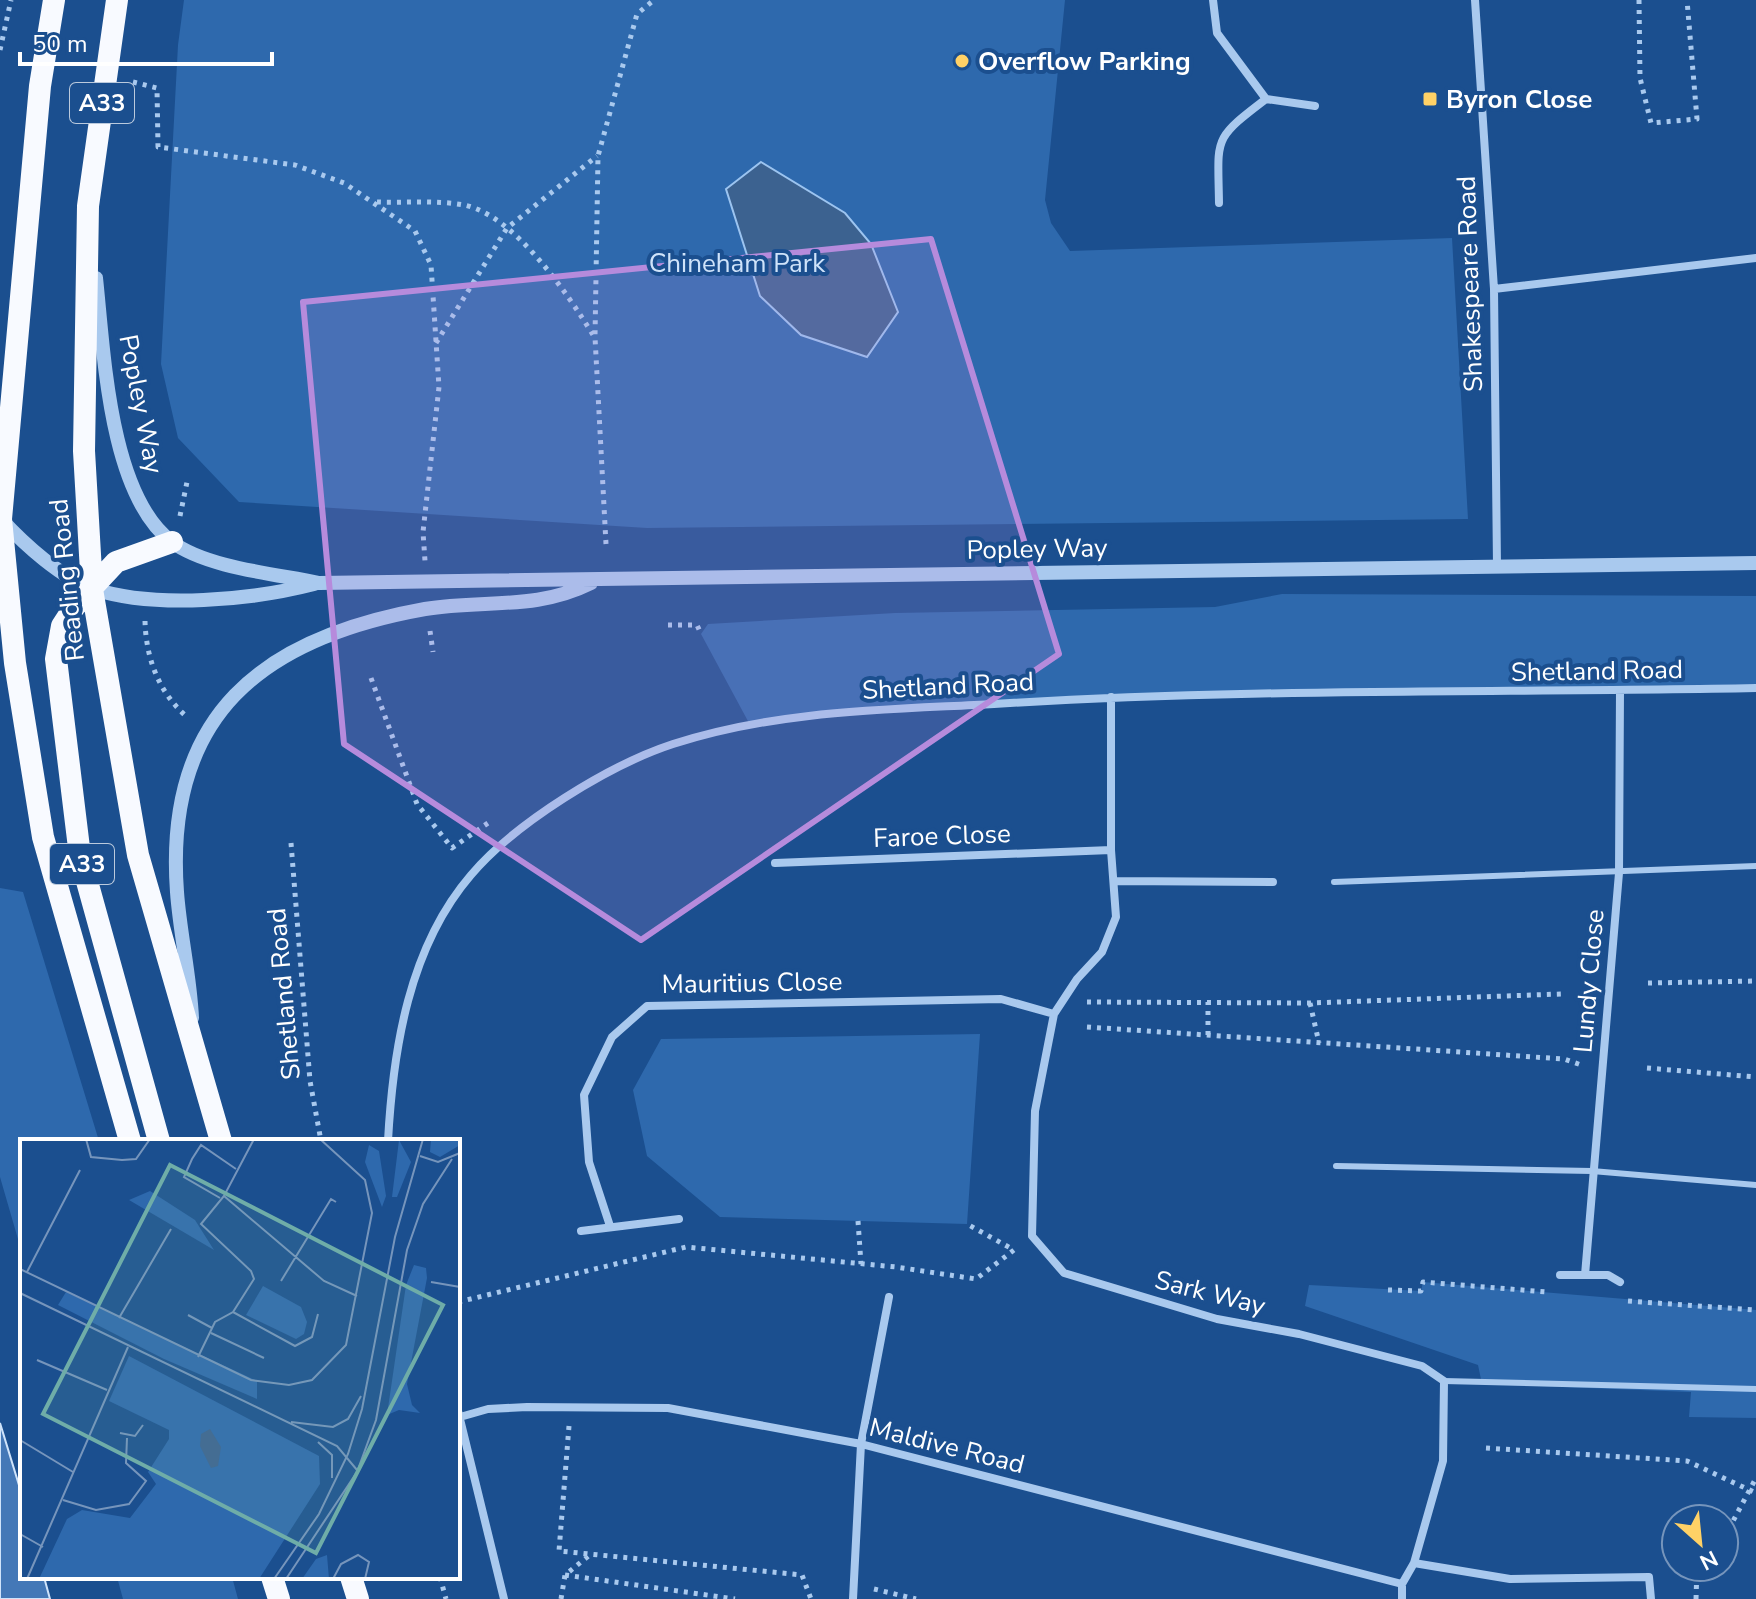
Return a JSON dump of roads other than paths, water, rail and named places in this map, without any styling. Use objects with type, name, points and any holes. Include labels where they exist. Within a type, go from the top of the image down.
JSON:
[{"type":"highway","name":"A33","points":[[54,0],[38,102],[1,519],[15,663],[43,837],[129,1139]]},
{"type":"highway","name":"Reading Road","points":[[117,0],[88,206],[84,451],[92,589],[138,855],[194,1057],[220,1139]]},
{"type":"highway","name":"A33","points":[[158,1139],[80,856],[56,659],[62,626],[116,562],[172,542]]},
{"type":"highway","points":[[273,1579],[279,1599]]},
{"type":"highway","points":[[352,1579],[358,1599]]},
{"type":"street","points":[[1213,0],[1217,33],[1266,99]]},
{"type":"street","name":"Shakespeare Road","points":[[1475,0],[1494,289],[1497,566]]},
{"type":"street","points":[[1219,203],[1219,144],[1229,127],[1266,99],[1315,106]]},
{"type":"street","name":"Popley Way","points":[[88,206],[107,378],[127,477],[142,506],[172,542],[216,561],[319,583],[1756,563]]},
{"type":"street","points":[[1494,289],[1756,258]]},
{"type":"street","name":"Popley Way","points":[[1,519],[29,550],[92,589],[172,600],[282,592],[319,583]]},
{"type":"street","points":[[194,1057],[190,977],[177,891],[178,825],[188,767],[211,720],[241,686],[284,655],[355,624],[429,608],[561,598],[595,581]]},
{"type":"street","name":"Shetland Road","points":[[388,1139],[391,1078],[430,938],[471,875],[505,843],[574,790],[670,745],[781,716],[1111,697],[1756,688]]},
{"type":"street","name":"Lundy Close","points":[[1585,1275],[1619,873],[1620,690]]},
{"type":"street","points":[[1111,697],[1111,850],[1115,881],[1273,882]]},
{"type":"street","name":"Faroe Close","points":[[775,863],[1111,850]]},
{"type":"street","name":"Sark Way","points":[[1115,881],[1116,917],[1102,952],[1077,979],[1054,1014],[1035,1111],[1032,1236],[1064,1273],[1217,1319],[1299,1334],[1422,1366],[1444,1381]]},
{"type":"street","name":"Mauritius Close","points":[[610,1226],[589,1162],[584,1095],[612,1037],[647,1006],[1001,999],[1054,1014]]},
{"type":"street","points":[[581,1231],[679,1219]]},
{"type":"street","points":[[1560,1275],[1608,1275],[1620,1282]]},
{"type":"street","points":[[853,1599],[861,1444],[889,1297]]},
{"type":"street","points":[[1402,1599],[1402,1584],[1414,1563],[1443,1461],[1444,1381]]},
{"type":"street","name":"Maldive Road","points":[[460,1414],[488,1409],[570,1405],[668,1408],[861,1444],[1402,1584]]},
{"type":"street","points":[[460,1418],[504,1599]]},
{"type":"street","points":[[1414,1563],[1510,1579],[1649,1577],[1651,1599]]},
{"type":"lane","points":[[1334,882],[1756,866]]},
{"type":"lane","points":[[1336,1166],[1592,1171],[1756,1185]]},
{"type":"lane","points":[[1444,1381],[1756,1389]]},
{"type":"place","name":"Overflow Parking","points":[[962,61]]},
{"type":"place","name":"Byron Close","points":[[1430,99]]},
{"type":"park label","name":"Chineham Park","points":[[737,263]]}]
